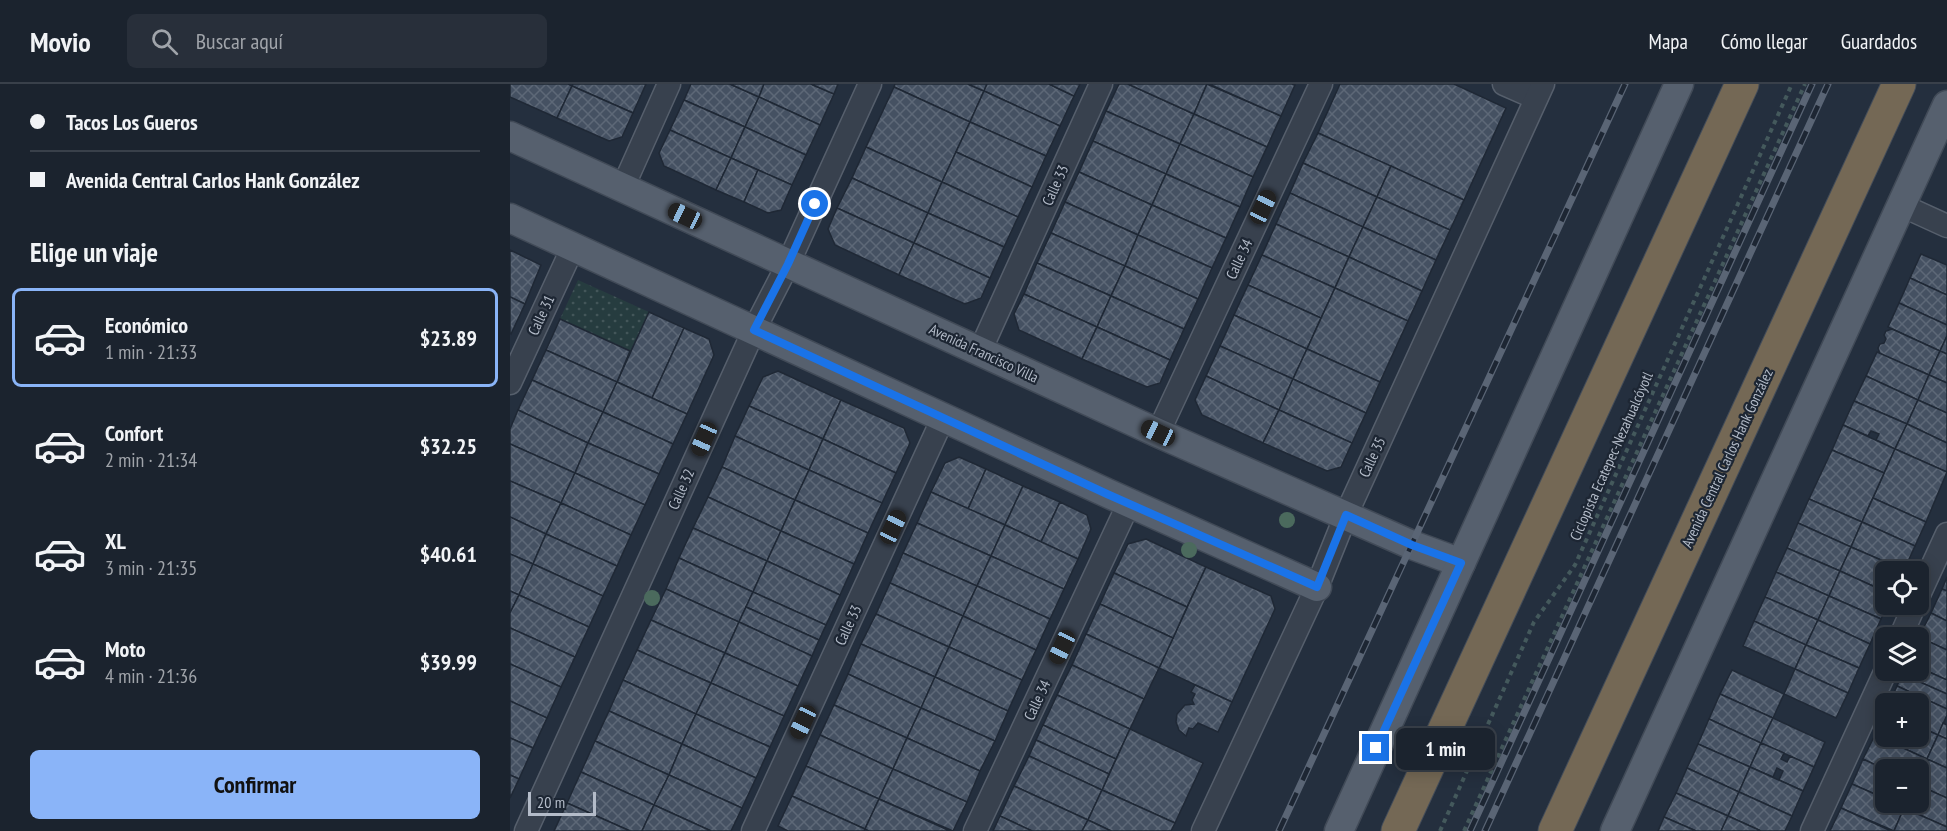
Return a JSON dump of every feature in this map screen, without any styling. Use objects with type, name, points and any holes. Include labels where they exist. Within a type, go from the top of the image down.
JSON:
[{"type":"highway","points":[[1399,830],[1742,84]]},
{"type":"highway","name":"Avenida Central Carlos Hank González","points":[[1555,831],[1899,84]]},
{"type":"main road","points":[[1339,831],[1679,84]]},
{"type":"main road","points":[[1615,831],[1947,105]]},
{"type":"main road","name":"Avenida Francisco Villa","points":[[510,136],[1158,433],[1412,545],[1461,563]]},
{"type":"main road","points":[[510,218],[943,418],[1317,587]]},
{"type":"street","points":[[623,187],[669,84]]},
{"type":"street","name":"Calle 32","points":[[526,831],[754,330],[788,264],[870,84]]},
{"type":"street","name":"Calle 33","points":[[980,351],[1101,84]]},
{"type":"street","name":"Calle 34","points":[[1158,433],[1321,84]]},
{"type":"street","points":[[1504,84],[1540,91]]},
{"type":"street","name":"Calle 35","points":[[1203,831],[1317,587],[1346,515],[1540,91]]},
{"type":"street","points":[[1901,205],[1947,226]]},
{"type":"street","name":"Calle 31","points":[[510,383],[573,247]]},
{"type":"street","name":"Calle 33","points":[[753,831],[943,418]]},
{"type":"street","name":"Calle 34","points":[[975,831],[1129,503]]},
{"type":"street","points":[[1929,573],[1947,534]]},
{"type":"street","points":[[1812,831],[1881,681]]},
{"type":"path","name":"Ciclopista Ecatepec-Nezahualcóyotl","points":[[1440,831],[1534,622],[1575,565],[1792,84]]},
{"type":"path","points":[[1464,831],[1805,84]]},
{"type":"green space","points":[[578,280],[649,312],[630,351],[560,319]]},
{"type":"building","points":[[510,84],[568,84],[572,86],[557,118],[510,97]]},
{"type":"building","points":[[573,84],[646,84],[633,113],[572,86]]},
{"type":"building","points":[[691,84],[730,84],[759,97],[745,127],[684,100]]},
{"type":"building","points":[[730,84],[764,84],[759,97]]},
{"type":"building","points":[[764,84],[811,84],[834,94],[820,125],[759,97]]},
{"type":"building","points":[[811,84],[838,84],[834,94]]},
{"type":"building","points":[[895,84],[968,84],[984,91],[970,122],[894,87]]},
{"type":"building","points":[[968,84],[987,84],[984,91]]},
{"type":"building","points":[[987,84],[1049,84],[1074,96],[1060,126],[984,91]]},
{"type":"building","points":[[1049,84],[1080,84],[1074,96]]},
{"type":"building","points":[[1119,84],[1128,84],[1194,114],[1180,144],[1106,111]]},
{"type":"building","points":[[1128,84],[1207,84],[1194,114]]},
{"type":"building","points":[[1207,84],[1281,116],[1267,147],[1194,114]]},
{"type":"building","points":[[1209,84],[1292,84],[1295,85],[1281,116]]},
{"type":"building","points":[[1340,84],[1454,84],[1506,108],[1464,200],[1318,133]]},
{"type":"building","points":[[572,86],[633,113],[622,137],[609,141],[557,118]]},
{"type":"building","points":[[894,87],[970,122],[942,182],[866,147]]},
{"type":"building","points":[[984,91],[1060,126],[1046,156],[970,122]]},
{"type":"building","points":[[759,97],[820,125],[806,155],[745,127]]},
{"type":"building","points":[[684,100],[745,127],[731,158],[670,130]]},
{"type":"building","points":[[1106,111],[1180,144],[1166,174],[1093,141]]},
{"type":"building","points":[[1194,114],[1267,147],[1253,177],[1180,144]]},
{"type":"building","points":[[970,122],[1046,156],[1032,187],[956,152]]},
{"type":"building","points":[[745,127],[806,155],[792,185],[731,158]]},
{"type":"building","points":[[670,130],[731,158],[716,190],[664,166],[659,153]]},
{"type":"building","points":[[1318,133],[1391,166],[1377,197],[1303,163]]},
{"type":"building","points":[[1093,141],[1166,174],[1152,205],[1079,172]]},
{"type":"building","points":[[1180,144],[1253,177],[1240,207],[1166,174]]},
{"type":"building","points":[[866,147],[942,182],[928,213],[852,178]]},
{"type":"building","points":[[956,152],[1032,187],[1018,217],[942,182]]},
{"type":"building","points":[[731,158],[758,170],[744,202],[716,190]]},
{"type":"building","points":[[1303,163],[1377,197],[1363,227],[1290,193]]},
{"type":"building","points":[[1391,166],[1464,200],[1450,230],[1377,197]]},
{"type":"building","points":[[758,170],[792,185],[781,210],[768,213],[744,202]]},
{"type":"building","points":[[1079,172],[1152,205],[1138,235],[1065,202]]},
{"type":"building","points":[[1166,174],[1240,207],[1226,238],[1152,205]]},
{"type":"building","points":[[852,178],[928,213],[914,243],[837,208]]},
{"type":"building","points":[[942,182],[1018,217],[1004,247],[928,213]]},
{"type":"building","points":[[1290,193],[1363,227],[1349,257],[1276,224]]},
{"type":"building","points":[[1377,197],[1450,230],[1436,260],[1363,227]]},
{"type":"building","points":[[1065,202],[1138,235],[1125,266],[1051,233]]},
{"type":"building","points":[[1152,205],[1226,238],[1212,268],[1138,235]]},
{"type":"building","points":[[837,208],[914,243],[899,275],[835,245],[828,229]]},
{"type":"building","points":[[928,213],[1004,247],[990,278],[914,243]]},
{"type":"building","points":[[1276,224],[1349,257],[1335,288],[1262,255]]},
{"type":"building","points":[[1363,227],[1436,260],[1422,291],[1349,257]]},
{"type":"building","points":[[1051,233],[1125,266],[1111,296],[1037,263]]},
{"type":"building","points":[[1138,235],[1212,268],[1198,299],[1125,266]]},
{"type":"building","points":[[914,243],[990,278],[981,298],[965,304],[899,275]]},
{"type":"building","points":[[510,250],[541,265],[525,304],[510,297]]},
{"type":"building","points":[[1921,254],[1947,265],[1947,295],[1910,278]]},
{"type":"building","points":[[1262,255],[1335,288],[1321,318],[1248,285]]},
{"type":"building","points":[[1349,257],[1422,291],[1408,321],[1335,288]]},
{"type":"building","points":[[1037,263],[1111,296],[1097,327],[1024,294]]},
{"type":"building","points":[[1125,266],[1198,299],[1184,329],[1111,296]]},
{"type":"building","points":[[1910,278],[1947,295],[1947,325],[1899,303]]},
{"type":"building","points":[[1248,285],[1321,318],[1307,349],[1234,315]]},
{"type":"building","points":[[1335,288],[1408,321],[1380,382],[1307,349]]},
{"type":"building","points":[[1024,294],[1097,327],[1082,359],[1019,330],[1014,314]]},
{"type":"building","points":[[1111,296],[1184,329],[1170,360],[1097,327]]},
{"type":"building","points":[[510,297],[525,304],[511,334],[510,333]]},
{"type":"building","points":[[1899,303],[1947,325],[1947,336],[1940,351],[1888,327]]},
{"type":"building","points":[[649,312],[684,328],[652,398],[617,382]]},
{"type":"building","points":[[1234,315],[1307,349],[1293,379],[1220,346]]},
{"type":"building","points":[[560,319],[630,351],[617,382],[546,350]]},
{"type":"building","points":[[1097,327],[1170,360],[1160,383],[1147,387],[1082,359]]},
{"type":"building","points":[[684,328],[709,339],[714,355],[687,414],[652,398]]},
{"type":"building","points":[[1892,329],[1940,351],[1929,375],[1880,354],[1878,348],[1886,339],[1884,335],[1886,331]]},
{"type":"building","points":[[1947,336],[1947,354],[1940,351]]},
{"type":"building","points":[[1220,346],[1293,379],[1279,410],[1206,376]]},
{"type":"building","points":[[1307,349],[1380,382],[1366,413],[1293,379]]},
{"type":"building","points":[[546,350],[617,382],[603,412],[532,380]]},
{"type":"building","points":[[1940,351],[1947,354],[1947,383],[1929,375]]},
{"type":"building","points":[[1877,352],[1929,375],[1918,400],[1866,376]]},
{"type":"building","points":[[778,371],[841,400],[823,439],[749,406],[763,377]]},
{"type":"building","points":[[1929,375],[1947,383],[1947,413],[1918,400]]},
{"type":"building","points":[[1206,376],[1279,410],[1263,443],[1202,415],[1195,400]]},
{"type":"building","points":[[1866,376],[1918,400],[1907,424],[1854,401]]},
{"type":"building","points":[[1293,379],[1366,413],[1352,443],[1279,410]]},
{"type":"building","points":[[532,380],[603,412],[588,443],[518,410]]},
{"type":"building","points":[[617,382],[687,414],[673,444],[603,412]]},
{"type":"building","points":[[841,400],[904,428],[910,443],[896,473],[823,439]]},
{"type":"building","points":[[1918,400],[1947,413],[1947,443],[1907,424]]},
{"type":"building","points":[[1854,401],[1907,424],[1895,449],[1876,440],[1879,434],[1871,431],[1868,436],[1843,425]]},
{"type":"building","points":[[749,406],[823,439],[809,470],[735,436]]},
{"type":"building","points":[[518,410],[588,443],[575,473],[510,444],[510,429]]},
{"type":"building","points":[[1279,410],[1352,443],[1341,467],[1327,471],[1263,443]]},
{"type":"building","points":[[603,412],[673,444],[659,474],[588,443]]},
{"type":"building","points":[[1907,424],[1947,443],[1947,472],[1895,449]]},
{"type":"building","points":[[1843,425],[1895,449],[1884,473],[1832,450]]},
{"type":"building","points":[[735,436],[809,470],[795,500],[722,467]]},
{"type":"building","points":[[823,439],[896,473],[882,503],[809,470]]},
{"type":"building","points":[[588,443],[659,474],[645,505],[575,473]]},
{"type":"building","points":[[510,444],[575,473],[561,503],[510,481]]},
{"type":"building","points":[[1895,449],[1947,472],[1926,522],[1873,498]]},
{"type":"building","points":[[1832,450],[1884,473],[1862,522],[1809,499]]},
{"type":"building","points":[[959,457],[986,469],[968,509],[931,492],[945,463]]},
{"type":"building","points":[[722,467],[795,500],[781,531],[708,497]]},
{"type":"building","points":[[986,469],[1023,486],[1005,525],[968,509]]},
{"type":"building","points":[[809,470],[882,503],[868,533],[795,500]]},
{"type":"building","points":[[575,473],[645,505],[631,535],[561,503]]},
{"type":"building","points":[[510,481],[561,503],[546,534],[510,517]]},
{"type":"building","points":[[1023,486],[1060,502],[1041,542],[1005,525]]},
{"type":"building","points":[[931,492],[1005,525],[991,556],[917,523]]},
{"type":"building","points":[[708,497],[781,531],[767,561],[693,528]]},
{"type":"building","points":[[1873,498],[1926,522],[1915,546],[1862,522]]},
{"type":"building","points":[[1809,499],[1862,522],[1851,547],[1798,523]]},
{"type":"building","points":[[795,500],[868,533],[854,564],[781,531]]},
{"type":"building","points":[[1060,502],[1087,515],[1091,529],[1078,559],[1041,542]]},
{"type":"building","points":[[561,503],[631,535],[617,566],[546,534]]},
{"type":"building","points":[[510,517],[546,534],[533,564],[510,554]]},
{"type":"building","points":[[1862,522],[1915,546],[1908,561],[1883,561],[1851,547]]},
{"type":"building","points":[[917,523],[991,556],[977,586],[903,553]]},
{"type":"building","points":[[1798,523],[1851,547],[1840,571],[1787,548]]},
{"type":"building","points":[[1005,525],[1078,559],[1064,589],[991,556]]},
{"type":"building","points":[[693,528],[767,561],[753,592],[679,558]]},
{"type":"building","points":[[781,531],[854,564],[840,595],[767,561]]},
{"type":"building","points":[[546,534],[617,566],[603,596],[533,564]]},
{"type":"building","points":[[1146,539],[1206,567],[1187,607],[1114,573],[1128,544]]},
{"type":"building","points":[[1851,547],[1883,561],[1875,561],[1875,587],[1840,571]]},
{"type":"building","points":[[1787,548],[1840,571],[1829,596],[1776,572]]},
{"type":"building","points":[[903,553],[977,586],[963,616],[890,583]]},
{"type":"building","points":[[510,554],[533,564],[519,595],[510,591]]},
{"type":"building","points":[[991,556],[1064,589],[1050,619],[977,586]]},
{"type":"building","points":[[679,558],[753,592],[739,622],[666,589]]},
{"type":"building","points":[[767,561],[840,595],[826,625],[753,592]]},
{"type":"building","points":[[533,564],[603,596],[589,627],[519,595]]},
{"type":"building","points":[[1206,567],[1271,596],[1275,609],[1232,702],[1159,668]]},
{"type":"building","points":[[1840,571],[1875,587],[1875,615],[1883,615],[1881,619],[1829,596]]},
{"type":"building","points":[[1776,572],[1829,596],[1818,620],[1765,597]]},
{"type":"building","points":[[1114,573],[1187,607],[1173,638],[1100,604]]},
{"type":"building","points":[[1947,577],[1947,591],[1942,589]]},
{"type":"building","points":[[890,583],[963,616],[949,647],[876,614]]},
{"type":"building","points":[[977,586],[1050,619],[1036,650],[963,616]]},
{"type":"building","points":[[666,589],[739,622],[725,653],[651,620]]},
{"type":"building","points":[[1942,589],[1947,591],[1947,621],[1931,613]]},
{"type":"building","points":[[510,591],[519,595],[510,613]]},
{"type":"building","points":[[753,592],[826,625],[819,640],[746,607]]},
{"type":"building","points":[[519,595],[589,627],[575,657],[510,628],[510,613]]},
{"type":"building","points":[[1829,596],[1881,619],[1877,627],[1875,627],[1870,644],[1818,620]]},
{"type":"building","points":[[1765,597],[1818,620],[1806,645],[1754,621]]},
{"type":"building","points":[[1100,604],[1173,638],[1159,668],[1086,634]]},
{"type":"building","points":[[746,607],[819,640],[812,656],[739,622]]},
{"type":"building","points":[[1931,613],[1947,621],[1947,650],[1929,642],[1929,627],[1924,627]]},
{"type":"building","points":[[876,614],[949,647],[935,677],[861,644]]},
{"type":"building","points":[[963,616],[1036,650],[1022,680],[949,647]]},
{"type":"building","points":[[651,620],[725,653],[711,683],[637,650]]},
{"type":"building","points":[[1818,620],[1870,644],[1859,668],[1806,645]]},
{"type":"building","points":[[1754,621],[1806,645],[1795,669],[1743,646]]},
{"type":"building","points":[[739,622],[812,656],[798,686],[725,653]]},
{"type":"building","points":[[510,628],[575,657],[561,687],[510,664]]},
{"type":"building","points":[[1086,634],[1159,668],[1144,699],[1072,665]]},
{"type":"building","points":[[1929,642],[1947,650],[1947,680],[1929,672]]},
{"type":"building","points":[[861,644],[935,677],[921,708],[848,674]]},
{"type":"building","points":[[1806,645],[1859,668],[1848,693],[1795,669]]},
{"type":"building","points":[[949,647],[1022,680],[1008,711],[935,677]]},
{"type":"building","points":[[637,650],[711,683],[696,714],[623,680]]},
{"type":"building","points":[[725,653],[798,686],[784,716],[711,683]]},
{"type":"building","points":[[510,664],[561,687],[547,718],[510,701]]},
{"type":"building","points":[[1072,665],[1144,699],[1130,729],[1057,695]]},
{"type":"building","points":[[1795,669],[1848,693],[1836,718],[1784,694]]},
{"type":"building","points":[[1732,670],[1784,694],[1773,718],[1720,694]]},
{"type":"building","points":[[1929,672],[1947,680],[1947,694],[1918,681],[1929,681]]},
{"type":"building","points":[[848,674],[921,708],[907,738],[834,705]]},
{"type":"building","points":[[935,677],[1008,711],[995,741],[921,708]]},
{"type":"building","points":[[623,680],[696,714],[682,744],[609,711]]},
{"type":"building","points":[[1899,681],[1918,681],[1947,694],[1947,709],[1929,701],[1929,693],[1912,693],[1897,686]]},
{"type":"building","points":[[711,683],[784,716],[770,747],[696,714]]},
{"type":"building","points":[[1195,685],[1232,702],[1218,732],[1198,723],[1193,729],[1189,728],[1186,736],[1179,730],[1176,722],[1177,714],[1185,705],[1194,704],[1192,700],[1195,694],[1191,692]]},
{"type":"building","points":[[1897,686],[1912,693],[1894,693]]},
{"type":"building","points":[[1720,694],[1773,718],[1761,743],[1709,719]]},
{"type":"building","points":[[1057,695],[1130,729],[1116,759],[1043,725]]},
{"type":"building","points":[[510,701],[547,718],[533,748],[510,738]]},
{"type":"building","points":[[1929,701],[1947,709],[1947,715],[1938,735],[1929,731]]},
{"type":"building","points":[[834,705],[907,738],[893,769],[820,735]]},
{"type":"building","points":[[921,708],[995,741],[980,771],[907,738]]},
{"type":"building","points":[[609,711],[682,744],[669,775],[595,741]]},
{"type":"building","points":[[696,714],[770,747],[756,778],[682,744]]},
{"type":"building","points":[[1773,718],[1825,742],[1814,767],[1761,743]]},
{"type":"building","points":[[1709,719],[1761,743],[1750,767],[1698,744]]},
{"type":"building","points":[[1943,723],[1947,725],[1947,739],[1938,735]]},
{"type":"building","points":[[1043,725],[1116,759],[1109,774],[1036,740]]},
{"type":"building","points":[[1130,729],[1203,763],[1175,823],[1102,790]]},
{"type":"building","points":[[1929,731],[1938,735],[1927,759],[1901,747],[1929,747]]},
{"type":"building","points":[[820,735],[893,769],[879,799],[806,766]]},
{"type":"building","points":[[1875,735],[1875,747],[1901,747],[1927,759],[1875,759],[1875,765],[1863,759]]},
{"type":"building","points":[[1938,735],[1947,739],[1947,768],[1927,759]]},
{"type":"building","points":[[510,738],[533,748],[519,779],[510,775]]},
{"type":"building","points":[[907,738],[980,771],[967,802],[893,769]]},
{"type":"building","points":[[1036,740],[1109,774],[1102,790],[1029,756]]},
{"type":"building","points":[[595,741],[669,775],[654,805],[581,772]]},
{"type":"building","points":[[1761,743],[1784,753],[1781,759],[1787,762],[1790,756],[1814,767],[1803,791],[1779,780],[1783,771],[1777,768],[1773,777],[1750,767]]},
{"type":"building","points":[[682,744],[756,778],[742,808],[669,775]]},
{"type":"building","points":[[1698,744],[1750,767],[1739,792],[1687,768]]},
{"type":"building","points":[[1029,756],[1102,790],[1088,820],[1014,786]]},
{"type":"building","points":[[1863,759],[1875,765],[1875,794],[1852,784]]},
{"type":"building","points":[[1929,760],[1947,768],[1947,798],[1929,790]]},
{"type":"building","points":[[806,766],[879,799],[865,829],[792,796]]},
{"type":"building","points":[[1750,767],[1803,791],[1792,816],[1739,792]]},
{"type":"building","points":[[1687,768],[1739,792],[1728,816],[1676,793]]},
{"type":"building","points":[[893,769],[967,802],[953,831],[879,799]]},
{"type":"building","points":[[581,772],[654,805],[642,831],[630,831],[567,803]]},
{"type":"building","points":[[510,775],[519,779],[510,798]]},
{"type":"building","points":[[669,775],[742,808],[731,831],[711,831],[654,805]]},
{"type":"building","points":[[1852,784],[1875,794],[1875,813],[1902,813],[1894,831],[1841,808]]},
{"type":"building","points":[[1014,786],[1088,820],[1082,831],[1032,831],[1000,816]]},
{"type":"building","points":[[1102,790],[1175,823],[1171,831],[1111,831],[1088,820]]},
{"type":"building","points":[[1929,790],[1947,798],[1947,827],[1915,813],[1929,813]]},
{"type":"building","points":[[1739,792],[1792,816],[1785,831],[1761,831],[1728,816]]},
{"type":"building","points":[[1676,793],[1728,816],[1721,831],[1696,831],[1664,817]]},
{"type":"building","points":[[792,796],[865,829],[864,831],[788,831],[778,826]]},
{"type":"building","points":[[879,799],[950,831],[869,831],[865,829]]},
{"type":"building","points":[[567,803],[630,831],[554,831]]},
{"type":"building","points":[[654,805],[711,831],[642,831]]},
{"type":"building","points":[[1841,808],[1891,831],[1830,831]]},
{"type":"building","points":[[1902,813],[1915,813],[1947,827],[1947,831],[1894,831]]},
{"type":"building","points":[[1000,816],[1032,831],[993,831]]},
{"type":"building","points":[[1728,816],[1761,831],[1721,831]]},
{"type":"building","points":[[1664,817],[1696,831],[1658,831]]},
{"type":"building","points":[[1088,820],[1111,831],[1082,831]]},
{"type":"railway","points":[[1279,831],[1625,84]]},
{"type":"railway","points":[[1470,831],[1812,84]]},
{"type":"railway","points":[[1485,831],[1828,84]]},
{"type":"route","points":[[815,204],[788,264],[754,330],[1107,494],[1317,587],[1346,515],[1412,545],[1461,563],[1376,748]]}]
